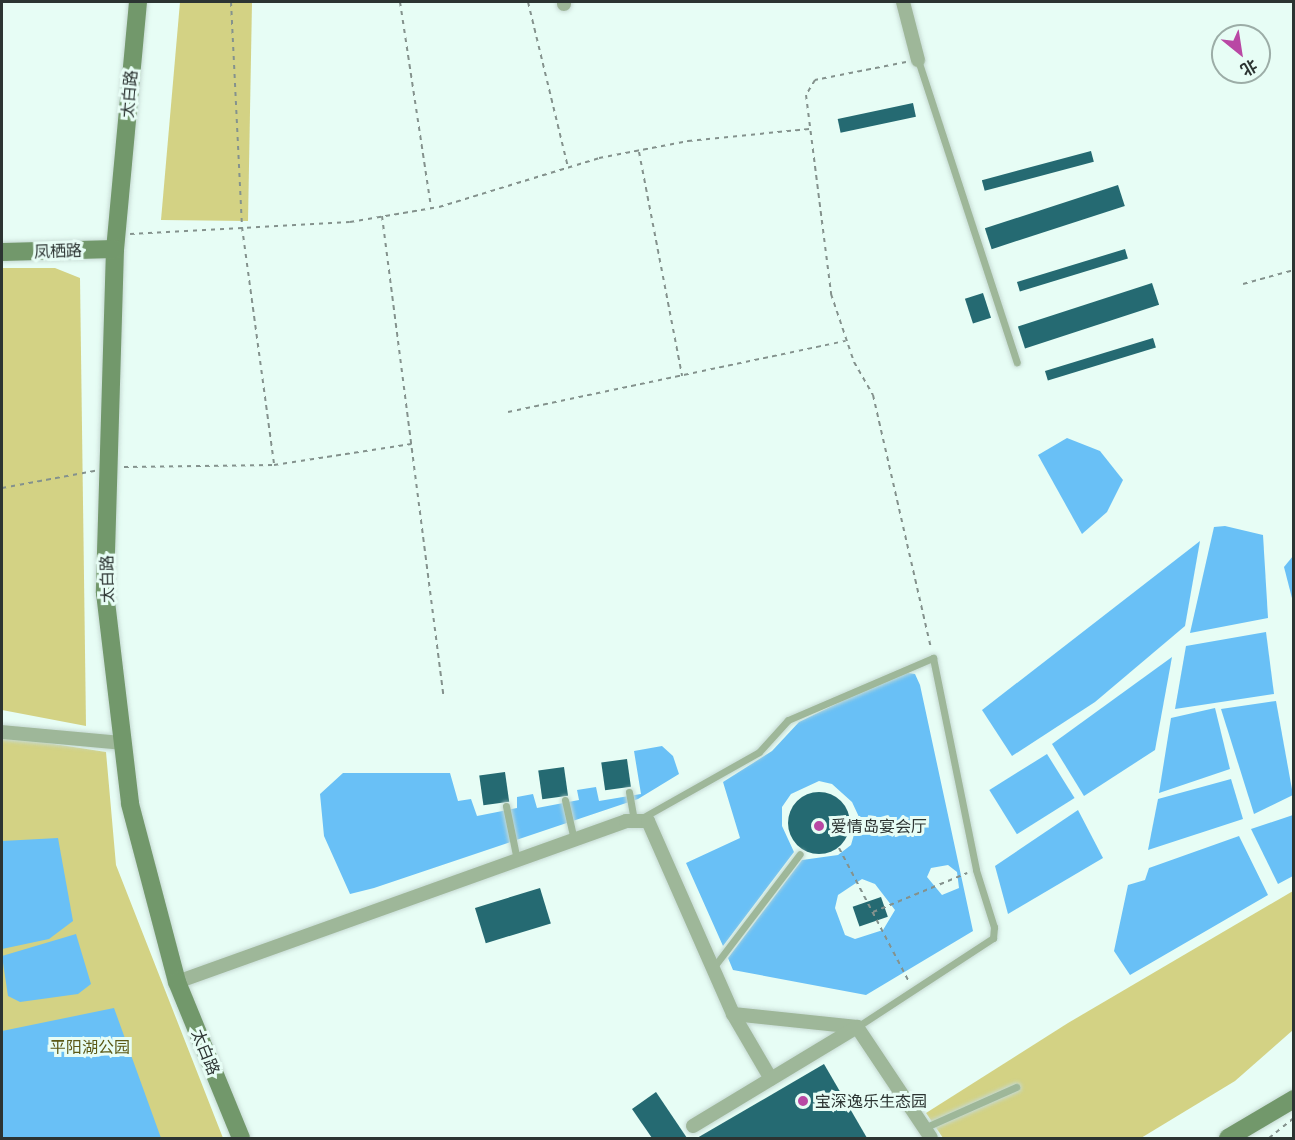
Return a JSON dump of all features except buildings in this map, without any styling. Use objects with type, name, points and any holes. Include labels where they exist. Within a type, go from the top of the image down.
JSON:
[{"type":"main road","name":"太白路","points":[[138,2],[116,243],[105,593],[130,804],[177,982],[241,1138]]},
{"type":"main road","name":"凤栖路","points":[[2,252],[116,243]]},
{"type":"main road","points":[[1228,1138],[1293,1099]]},
{"type":"street","points":[[903,2],[918,60]]},
{"type":"street","points":[[2,732],[123,743]]},
{"type":"street","points":[[177,982],[574,840],[636,821],[648,821],[733,1014],[771,1079]]},
{"type":"street","points":[[733,1014],[857,1028],[927,1133]]},
{"type":"street","points":[[693,1126],[857,1028]]},
{"type":"lane","points":[[918,60],[1017,362]]},
{"type":"lane","points":[[629,792],[636,821],[759,752],[788,720],[933,658],[976,870],[994,927],[993,938],[915,993],[857,1028]]},
{"type":"lane","points":[[565,800],[574,840]]},
{"type":"lane","points":[[506,806],[517,860]]},
{"type":"lane","points":[[713,968],[800,854]]},
{"type":"lane","points":[[927,1133],[1016,1087]]},
{"type":"path","points":[[231,2],[242,228],[274,465]]},
{"type":"path","points":[[400,2],[431,208]]},
{"type":"path","points":[[528,2],[568,167]]},
{"type":"path","points":[[918,60],[815,80],[806,95],[831,294],[846,341],[873,395],[933,658]]},
{"type":"path","points":[[116,243],[242,228],[382,216],[431,208],[568,167],[639,151],[809,129]]},
{"type":"path","points":[[639,151],[682,376]]},
{"type":"path","points":[[382,216],[444,697]]},
{"type":"path","points":[[1243,284],[1293,270]]},
{"type":"path","points":[[508,412],[846,341]]},
{"type":"path","points":[[2,488],[109,468],[274,465],[411,444]]},
{"type":"path","points":[[839,848],[915,993]]},
{"type":"path","points":[[873,912],[976,870]]},
{"type":"path","points":[[1269,1138],[1293,1119]]},
{"type":"green space","points":[[180,2],[252,2],[248,221],[161,220]]},
{"type":"green space","points":[[2,268],[55,268],[80,278],[86,726],[2,710]]},
{"type":"green space","name":"平阳湖公园","points":[[2,736],[106,752],[116,865],[223,1138],[2,1138]]},
{"type":"green space","points":[[1293,891],[1293,1030],[1235,1081],[1141,1138],[943,1138],[926,1113],[1068,1023]]},
{"type":"water","points":[[1067,438],[1100,451],[1123,480],[1107,512],[1082,534],[1038,455]]},
{"type":"water","points":[[1225,526],[1263,535],[1268,618],[1190,633],[1214,527]]},
{"type":"water","points":[[1200,541],[1185,626],[1095,702],[1012,756],[982,710]]},
{"type":"water","points":[[1293,556],[1293,602],[1284,567]]},
{"type":"water","points":[[1266,632],[1274,694],[1175,709],[1186,646]]},
{"type":"water","points":[[1172,657],[1155,750],[1084,796],[1052,744]]},
{"type":"water","points":[[902,672],[915,674],[920,685],[973,931],[866,995],[733,970],[728,958],[802,860],[838,855],[851,845],[859,817],[852,802],[832,784],[819,781],[791,794],[782,807],[782,826],[794,852],[723,946],[686,863],[740,838],[723,782],[772,751],[799,722]],"holes":[[[948,865],[957,872],[959,888],[942,895],[927,877],[931,868]],[[862,879],[875,884],[895,910],[883,930],[855,939],[845,935],[835,908],[838,895]]]},
{"type":"water","points":[[1276,701],[1293,795],[1254,814],[1221,709]]},
{"type":"water","points":[[1215,708],[1230,769],[1159,793],[1171,718]]},
{"type":"water","points":[[662,746],[673,756],[679,774],[638,799],[374,888],[350,894],[324,836],[320,794],[343,773],[450,773],[458,801],[471,799],[477,816],[517,808],[517,797],[533,794],[537,808],[579,800],[577,790],[596,787],[599,801],[641,794],[634,751]]},
{"type":"water","points":[[1047,754],[1075,798],[1017,834],[989,790]]},
{"type":"water","points":[[1231,779],[1243,819],[1148,850],[1158,799]]},
{"type":"water","points":[[1078,810],[1103,858],[1008,914],[995,866]]},
{"type":"water","points":[[1293,815],[1293,876],[1278,884],[1251,829]]},
{"type":"water","points":[[1239,836],[1268,895],[1130,975],[1114,951],[1128,885],[1145,880],[1149,868]]},
{"type":"water","points":[[58,838],[73,921],[49,939],[2,949],[2,841]]},
{"type":"water","points":[[76,934],[91,984],[78,994],[20,1002],[8,996],[2,956]]},
{"type":"water","points":[[114,1008],[161,1138],[2,1138],[2,1031]]},
{"type":"place","name":"爱情岛宴会厅","points":[[819,826]]},
{"type":"place","name":"宝深逸乐生态园","points":[[803,1101]]}]
